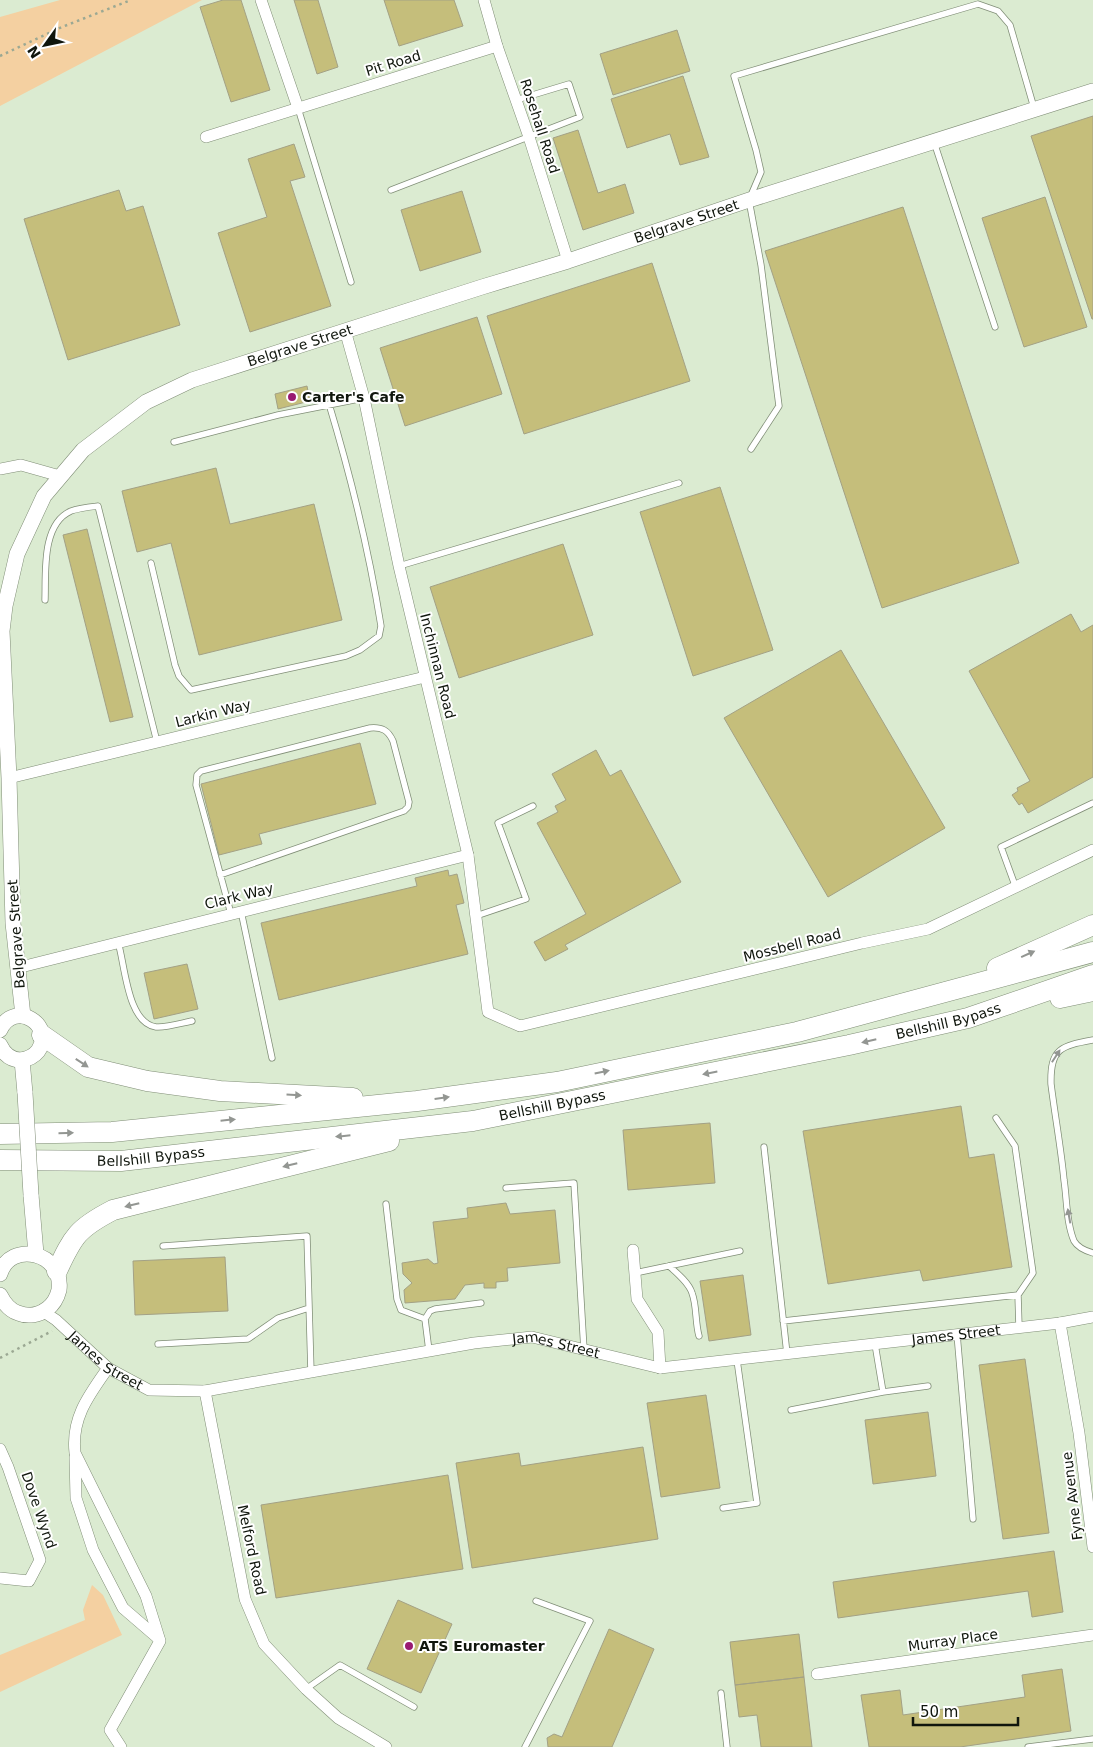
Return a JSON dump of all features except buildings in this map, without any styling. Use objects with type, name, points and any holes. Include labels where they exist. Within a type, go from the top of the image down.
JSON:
[{"type":"highway","points":[[936,995],[1093,925]]},
{"type":"highway","name":"Bellshill Bypass","points":[[0,1134],[112,1132],[417,1101],[557,1082],[797,1032],[1093,952]]},
{"type":"highway","name":"Bellshill Bypass","points":[[0,1160],[121,1161],[473,1121],[849,1045],[968,1018],[1093,975]]},
{"type":"highway","points":[[968,1018],[1093,991]]},
{"type":"highway","points":[[42,1035],[88,1067],[147,1081],[220,1091],[417,1101]]},
{"type":"highway","points":[[57,1271],[66,1251],[77,1234],[91,1221],[113,1210],[275,1168],[473,1121]]},
{"type":"street","points":[[261,0],[298,108]]},
{"type":"street","name":"Rosehall Road","points":[[484,0],[497,46],[529,137],[568,261]]},
{"type":"street","name":"Pit Road","points":[[206,137],[497,46]]},
{"type":"street","name":"Belgrave Street","points":[[22,1016],[10,886],[9,778],[2,607],[17,554],[44,496],[83,450],[146,402],[192,380],[345,330],[568,261],[749,200],[1093,91]]},
{"type":"street","name":"Inchinnan Road","points":[[345,330],[364,398],[398,566],[468,855],[488,1012]]},
{"type":"street","points":[[0,469],[21,465],[60,476]]},
{"type":"street","name":"Larkin Way","points":[[9,778],[425,677]]},
{"type":"street","name":"Mossbell Road","points":[[488,1012],[520,1026],[862,943],[928,929],[1093,850]]},
{"type":"street","name":"Clark Way","points":[[17,968],[468,855]]},
{"type":"street","points":[[0,1030],[10,1018],[22,1016],[36,1022],[42,1035],[40,1049],[35,1055],[22,1060],[9,1056],[0,1045]]},
{"type":"street","points":[[22,1060],[36,1254]]},
{"type":"street","points":[[633,1250],[637,1299],[658,1332],[660,1368]]},
{"type":"street","points":[[0,1274],[1,1270],[12,1258],[21,1254],[36,1254],[46,1258],[57,1271],[60,1281],[58,1296],[52,1306],[44,1312],[34,1315],[22,1315],[12,1311],[3,1302],[0,1295]]},
{"type":"street","name":"James Street","points":[[44,1312],[108,1368],[149,1390],[205,1391],[474,1343],[532,1337],[660,1368],[1060,1323],[1093,1317]]},
{"type":"street","name":"Fyne Avenue","points":[[1060,1323],[1079,1434],[1093,1547]]},
{"type":"street","points":[[108,1368],[82,1407],[73,1439],[76,1498],[93,1550],[124,1608],[160,1641]]},
{"type":"street","name":"Melford Road","points":[[205,1391],[246,1599],[264,1644],[306,1690],[338,1718],[386,1747]]},
{"type":"street","name":"Dove Wynd","points":[[0,1449],[40,1560],[29,1581],[0,1578]]},
{"type":"street","points":[[75,1453],[146,1596],[160,1641],[110,1730],[121,1747]]},
{"type":"street","name":"Murray Place","points":[[817,1674],[1093,1635]]},
{"type":"lane","points":[[751,449],[779,406],[761,265],[749,200],[760,172],[756,150],[734,76],[978,4],[998,11],[1010,25],[1034,110]]},
{"type":"lane","points":[[391,190],[580,117],[569,84],[516,100]]},
{"type":"lane","points":[[298,108],[352,282]]},
{"type":"lane","points":[[934,142],[995,327]]},
{"type":"lane","points":[[174,442],[329,404],[364,398]]},
{"type":"lane","points":[[151,563],[175,665],[179,676],[191,690],[346,656],[360,650],[379,636],[381,626],[369,561],[345,460],[329,404]]},
{"type":"lane","points":[[398,566],[679,483]]},
{"type":"lane","points":[[45,600],[47,550],[53,528],[70,511],[98,506],[157,742]]},
{"type":"lane","points":[[220,875],[404,811],[408,807],[409,802],[390,734],[380,727],[370,728],[202,770],[197,775],[196,785],[220,875],[236,912],[272,1058]]},
{"type":"lane","points":[[1016,888],[1001,846],[1093,803]]},
{"type":"lane","points":[[476,916],[526,899],[498,823],[533,806]]},
{"type":"lane","points":[[118,942],[131,1000],[143,1021],[156,1027],[192,1022]]},
{"type":"lane","points":[[1093,1040],[1071,1045],[1060,1050],[1053,1058],[1050,1068],[1072,1233],[1075,1242],[1080,1247],[1093,1252]]},
{"type":"lane","points":[[996,1118],[1015,1146],[1033,1273],[1018,1295],[1019,1327]]},
{"type":"lane","points":[[764,1147],[787,1354]]},
{"type":"lane","points":[[506,1188],[574,1183],[584,1350]]},
{"type":"lane","points":[[386,1204],[397,1300],[401,1310],[425,1319]]},
{"type":"lane","points":[[162,1246],[307,1236],[311,1372]]},
{"type":"lane","points":[[635,1273],[740,1250]]},
{"type":"lane","points":[[669,1266],[680,1276],[692,1292],[695,1324],[699,1336]]},
{"type":"lane","points":[[783,1321],[1018,1295]]},
{"type":"lane","points":[[429,1351],[425,1319],[430,1311],[482,1303]]},
{"type":"lane","points":[[158,1344],[248,1339],[278,1318],[309,1308]]},
{"type":"lane","points":[[958,1334],[973,1519]]},
{"type":"lane","points":[[875,1344],[883,1392]]},
{"type":"lane","points":[[723,1508],[757,1503],[737,1360]]},
{"type":"lane","points":[[791,1410],[883,1392],[928,1386]]},
{"type":"lane","points":[[525,1747],[590,1620],[536,1601]]},
{"type":"lane","points":[[306,1690],[340,1664],[414,1707]]},
{"type":"lane","points":[[721,1693],[727,1747]]},
{"type":"lane","points":[[1028,1747],[1061,1745],[1093,1739]]},
{"type":"path","points":[[0,56],[62,27],[131,0]]},
{"type":"path","points":[[0,1357],[62,1326]]},
{"type":"shaded area","points":[[60,0],[202,0],[0,106],[0,17]]},
{"type":"shaded area","points":[[92,1585],[103,1595],[122,1635],[0,1692],[0,1655],[85,1620],[83,1610]]},
{"type":"place","name":"Carter's Cafe","points":[[292,397]]},
{"type":"place","name":"ATS Euromaster","points":[[409,1646]]}]
